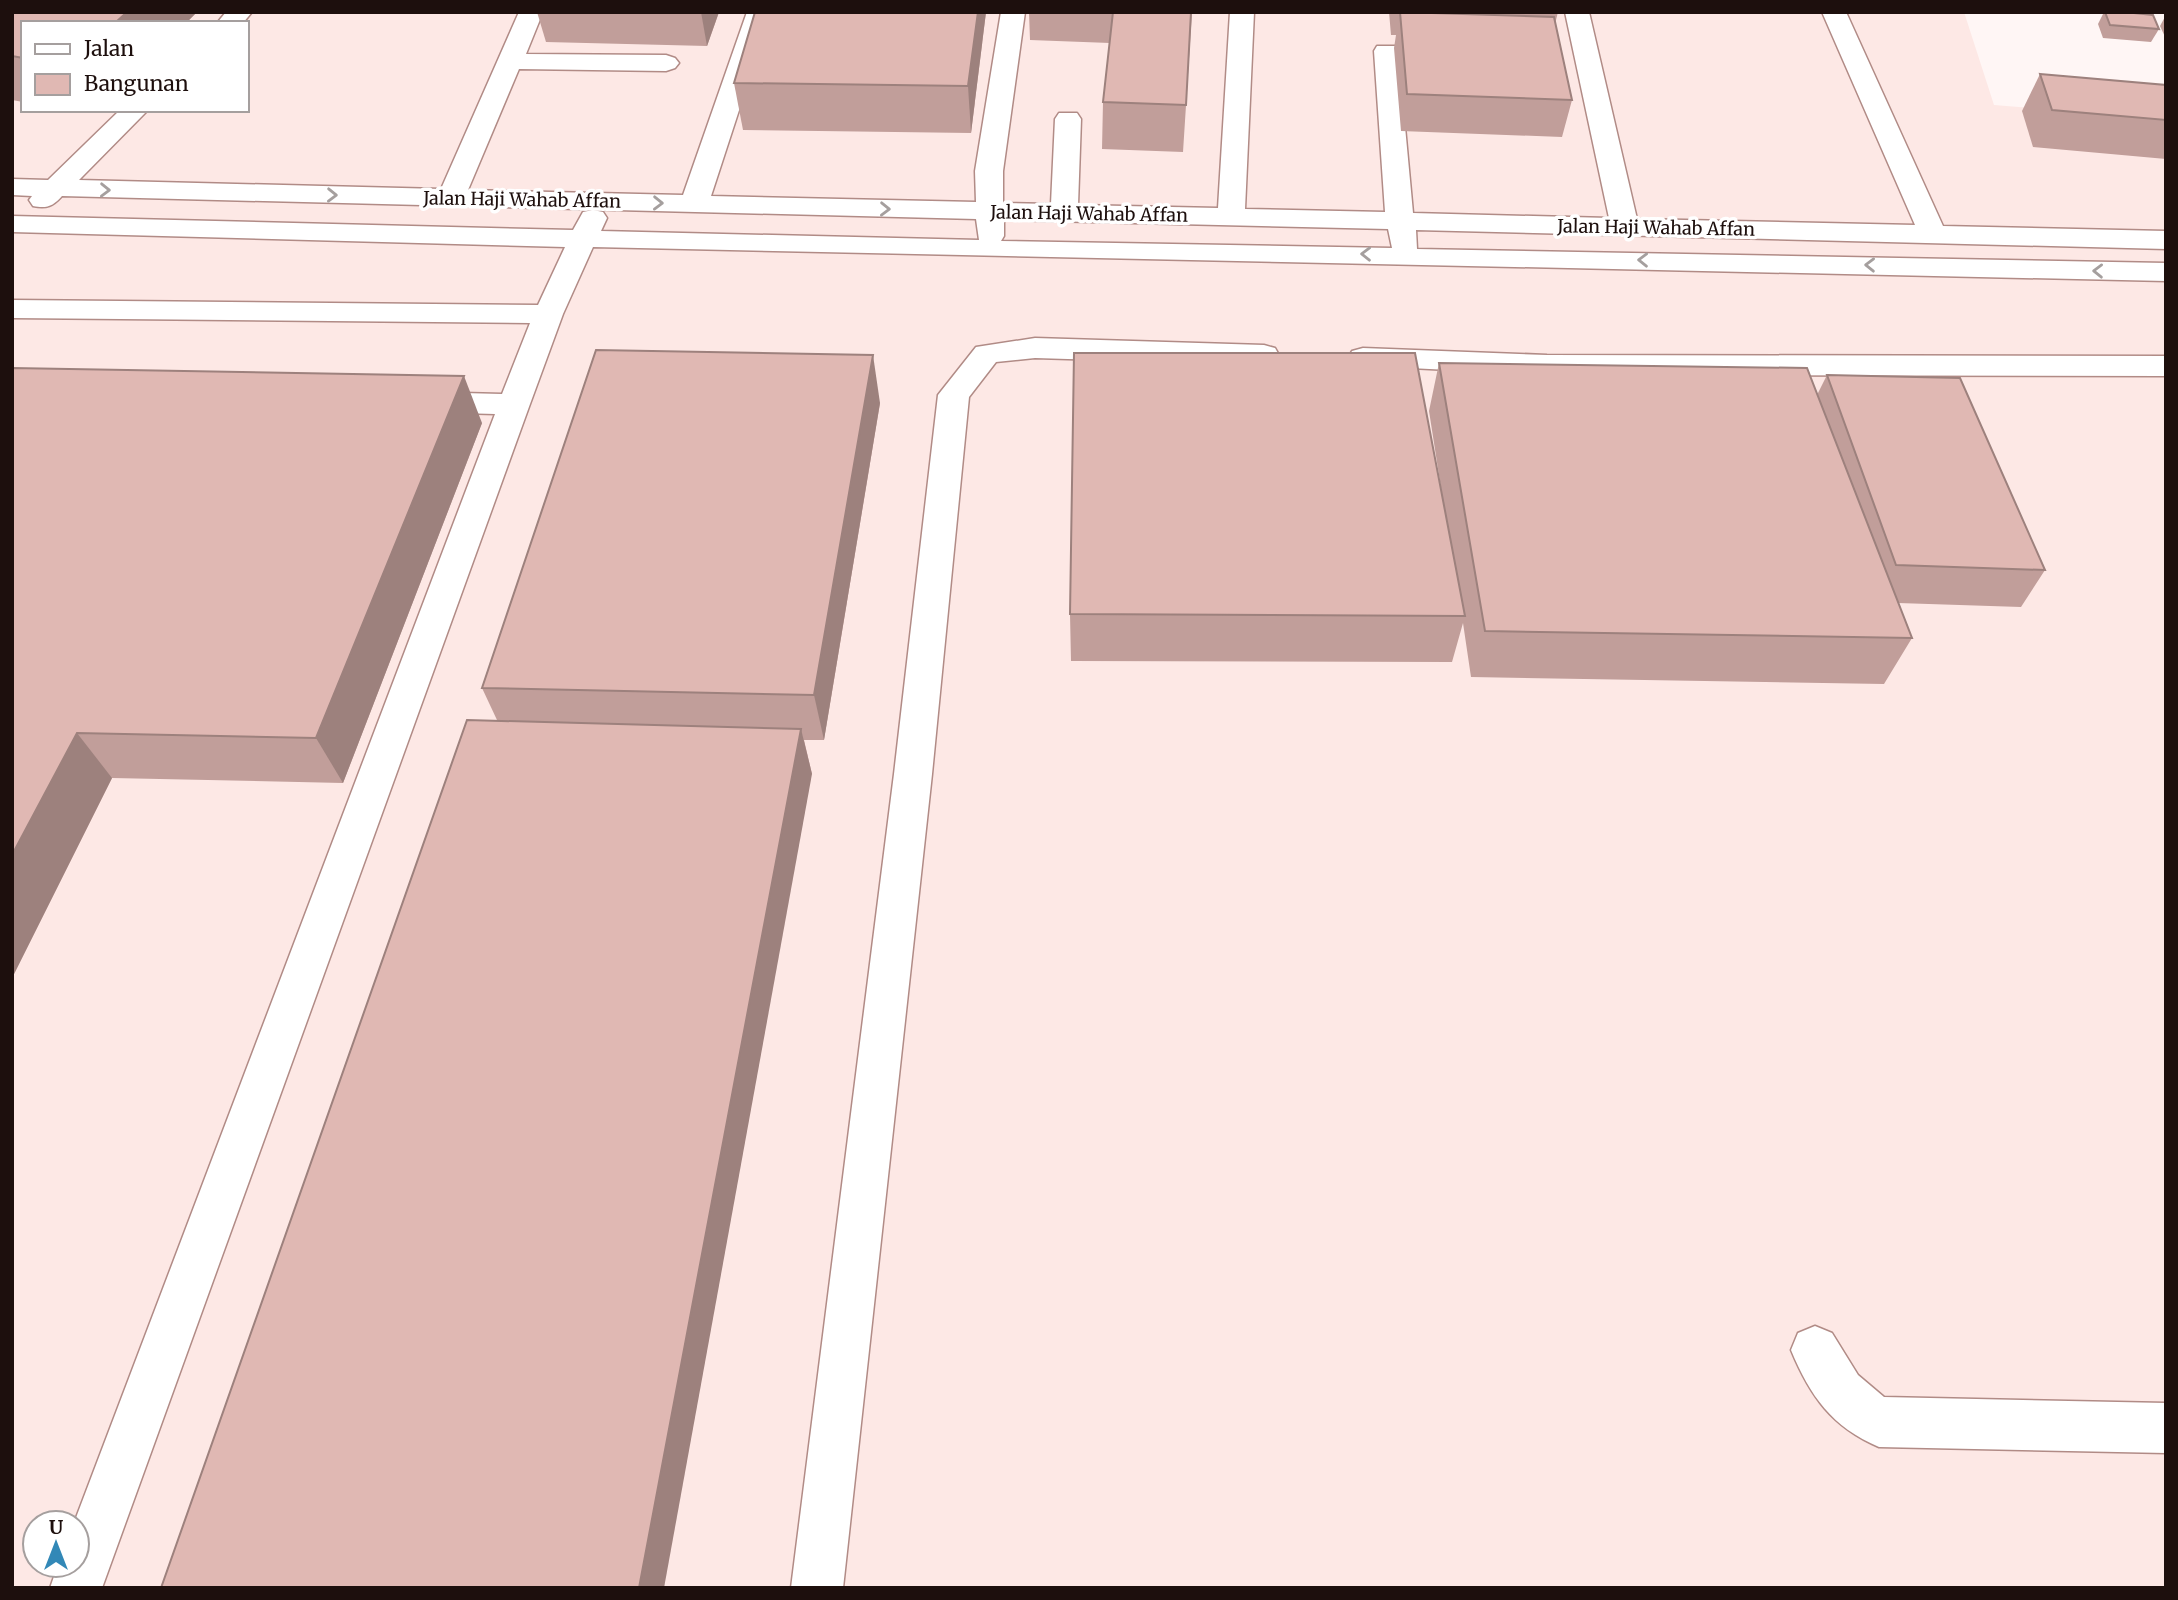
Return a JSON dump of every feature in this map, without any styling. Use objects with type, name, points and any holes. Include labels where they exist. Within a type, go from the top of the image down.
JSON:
[{"type":"street","points":[[452,198],[531,12]]},
{"type":"street","points":[[694,204],[759,12]]},
{"type":"street","points":[[991,249],[989,171],[1013,12]]},
{"type":"street","points":[[1231,217],[1242,12]]},
{"type":"street","points":[[1577,12],[1625,227]]},
{"type":"street","points":[[1834,12],[1933,235]]},
{"type":"street","points":[[1386,51],[1395,187],[1406,255]]},
{"type":"street","points":[[511,61],[666,63]]},
{"type":"street","points":[[16,224],[133,112]]},
{"type":"street","points":[[1064,213],[1068,119]]},
{"type":"street","name":"Jalan Haji Wahab Affan","points":[[12,187],[2166,240]]},
{"type":"street","points":[[76,1588],[548,314],[600,202]]},
{"type":"street","name":"Jalan Haji Wahab Affan","points":[[16,224],[991,249],[1406,255],[2166,272]]},
{"type":"street","points":[[12,309],[548,314]]},
{"type":"street","points":[[817,1588],[915,761],[954,395],[987,354],[1035,348],[1547,365],[2166,366]]},
{"type":"street","points":[[389,402],[514,404]]},
{"type":"street","points":[[1815,1350],[1828,1379],[1841,1395],[1855,1410],[1879,1422],[2166,1428]]},
{"type":"shaded area","points":[[12,12],[1964,12],[1994,105],[2166,119],[2166,1588],[12,1588]]},
{"type":"building","points":[[12,12],[127,12],[117,21],[21,21],[21,58],[12,56]]},
{"type":"building","points":[[755,12],[978,12],[968,86],[734,83]]},
{"type":"building","points":[[1113,12],[1191,12],[1186,105],[1103,102]]},
{"type":"building","points":[[1400,12],[1554,17],[1572,100],[1407,94]]},
{"type":"building","points":[[2105,12],[2153,15],[2159,29],[2110,25]]},
{"type":"building","points":[[2040,74],[2166,85],[2166,120],[2052,110]]},
{"type":"building","points":[[596,350],[873,355],[814,695],[482,688]]},
{"type":"building","points":[[1074,353],[1415,353],[1465,616],[1070,614]]},
{"type":"building","points":[[1439,363],[1807,368],[1912,638],[1485,631]]},
{"type":"building","points":[[12,368],[464,376],[316,738],[77,733],[12,855]]},
{"type":"building","points":[[1827,375],[1960,378],[2045,570],[1896,565]]},
{"type":"building","points":[[467,720],[801,729],[639,1588],[161,1588]]}]
